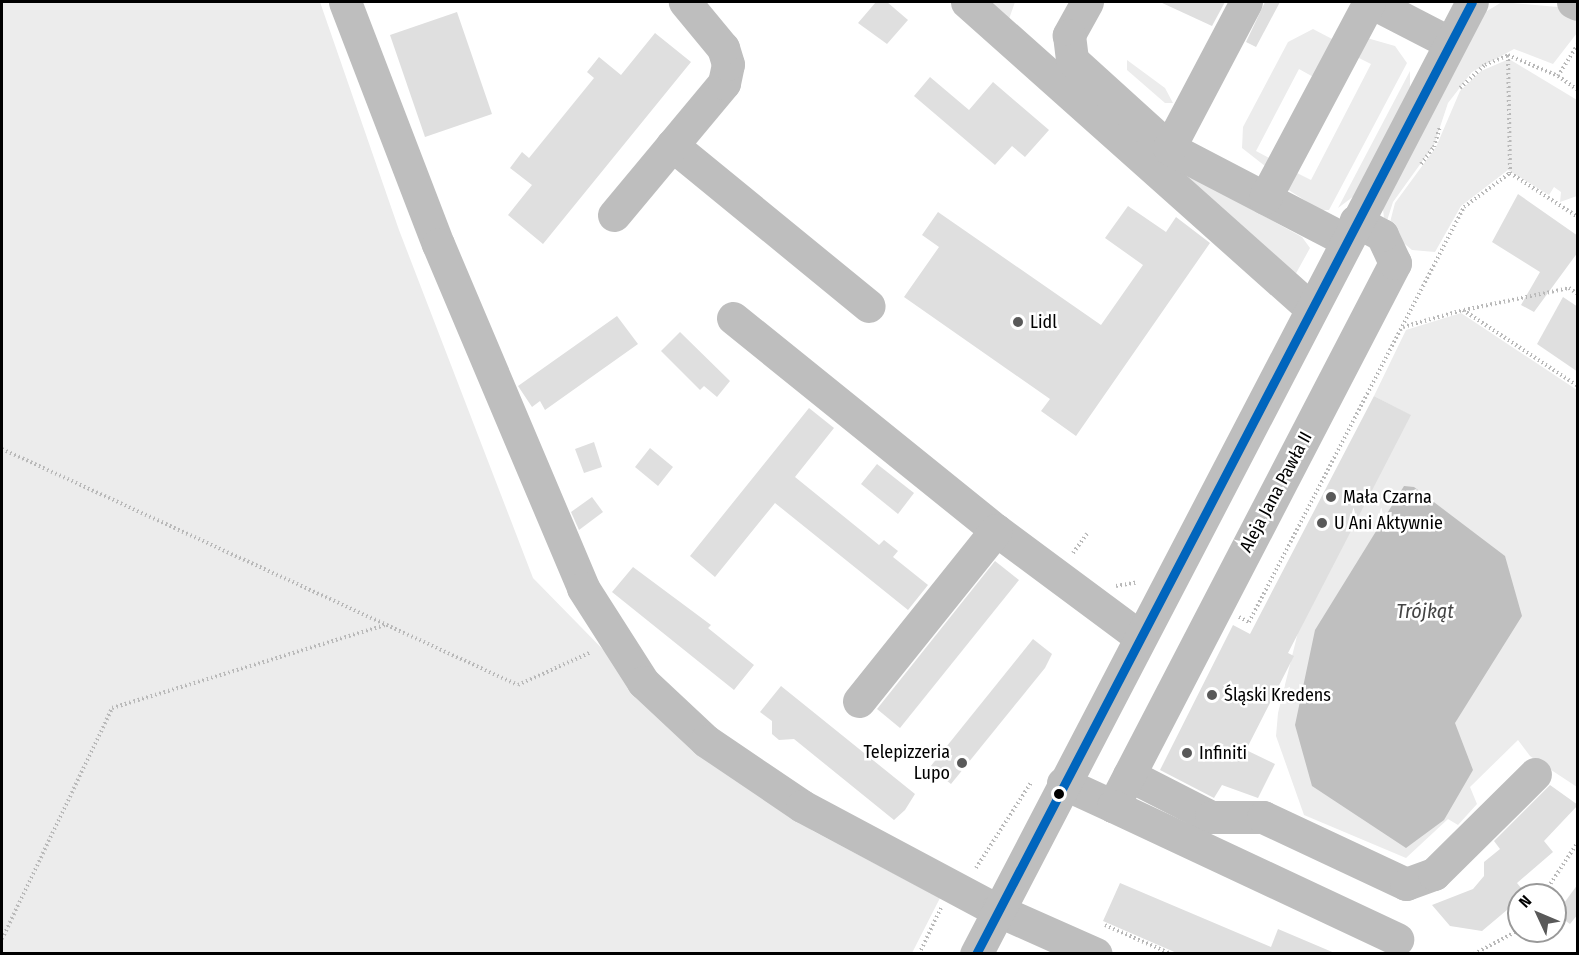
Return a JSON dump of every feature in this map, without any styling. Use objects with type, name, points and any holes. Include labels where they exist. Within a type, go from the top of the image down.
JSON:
[{"type":"street","points":[[345,2],[447,265],[584,588],[614,641],[643,682],[706,741],[802,806],[997,910],[1096,954]]},
{"type":"street","points":[[614,215],[724,83],[728,64],[723,48],[684,2]]},
{"type":"street","points":[[967,2],[1311,308]]},
{"type":"street","points":[[1087,2],[1069,35],[1072,60],[1169,148],[1266,198],[1351,231]]},
{"type":"street","points":[[1169,148],[1246,2]]},
{"type":"street","points":[[1266,198],[1370,2],[1450,43]]},
{"type":"street","points":[[976,954],[997,910],[1049,780],[1140,637],[1472,2]]},
{"type":"street","points":[[672,145],[868,306]]},
{"type":"street","name":"Aleja Jana Pawła II","points":[[1113,806],[1395,263],[1382,235],[1351,231]]},
{"type":"street","points":[[733,318],[996,530],[1140,637]]},
{"type":"street","points":[[859,701],[996,530]]},
{"type":"street","points":[[1129,775],[1211,817],[1263,817],[1406,885],[1434,874],[1535,774]]},
{"type":"street","points":[[1049,780],[1113,806],[1410,946]]},
{"type":"path","points":[[1558,76],[1578,44]]},
{"type":"path","points":[[1508,55],[1510,173],[1578,217]]},
{"type":"path","points":[[1453,97],[1485,65],[1508,55],[1558,76],[1578,90]]},
{"type":"path","points":[[1414,172],[1434,147],[1441,120]]},
{"type":"path","points":[[1402,327],[1463,310],[1569,288],[1578,294]]},
{"type":"path","points":[[1463,310],[1578,386]]},
{"type":"path","points":[[2,449],[519,685],[614,641]]},
{"type":"path","points":[[1070,557],[1087,534]]},
{"type":"path","points":[[1106,587],[1150,581]]},
{"type":"path","points":[[2,939],[112,708],[387,625]]},
{"type":"path","points":[[918,954],[958,888],[1049,780]]},
{"type":"path","points":[[1552,883],[1576,850],[1578,842]]},
{"type":"path","points":[[1474,954],[1507,936]]},
{"type":"path","points":[[1410,946],[1430,954]]},
{"type":"shaded area","points":[[2,2],[320,2],[399,230],[533,578],[717,766],[813,831],[940,898],[912,953],[2,954]]},
{"type":"shaded area","points":[[977,2],[1015,2],[1009,19],[1164,161],[1302,237],[1310,248],[1294,277]]},
{"type":"shaded area","points":[[1502,2],[1558,7],[1577,19],[1577,33],[1553,64],[1514,49],[1472,72],[1448,103],[1434,145],[1393,202],[1385,227],[1382,200],[1482,14]]},
{"type":"shaded area","points":[[1313,29],[1334,40],[1317,79],[1299,69],[1256,151],[1273,160],[1265,166],[1242,148],[1243,127],[1288,42]]},
{"type":"shaded area","points":[[1367,38],[1395,46],[1407,63],[1329,210],[1320,210],[1287,189],[1295,172],[1311,180],[1371,64],[1353,55]]},
{"type":"shaded area","points":[[1509,59],[1577,100],[1577,196],[1560,202],[1561,192],[1554,187],[1549,195],[1508,170],[1461,206],[1435,252],[1412,250],[1388,230],[1395,203],[1436,147],[1460,91],[1481,71]]},
{"type":"shaded area","points":[[1127,60],[1165,88],[1173,103],[1165,103],[1127,70]]},
{"type":"shaded area","points":[[1410,71],[1410,90],[1354,196],[1338,208]]},
{"type":"shaded area","points":[[1461,313],[1577,390],[1577,787],[1530,756],[1518,740],[1470,787],[1477,804],[1458,825],[1448,819],[1406,858],[1304,815],[1276,736],[1278,713],[1298,632],[1410,415],[1374,396],[1406,330]]},
{"type":"water","name":"Trójkąt","points":[[1404,486],[1414,487],[1505,556],[1522,616],[1455,723],[1473,770],[1444,820],[1406,848],[1312,786],[1295,725],[1315,630]]},
{"type":"building","points":[[876,2],[887,2],[908,20],[887,44],[858,23]]},
{"type":"building","points":[[1160,2],[1225,2],[1212,26]]},
{"type":"building","points":[[1265,2],[1280,2],[1256,47],[1246,42]]},
{"type":"building","points":[[457,12],[492,114],[425,137],[390,35]]},
{"type":"building","points":[[655,33],[691,62],[543,244],[508,215],[532,185],[510,168],[522,152],[529,158],[594,78],[587,72],[599,57],[621,75]]},
{"type":"building","points":[[930,77],[969,110],[993,82],[1049,130],[1025,157],[1012,146],[995,165],[914,96]]},
{"type":"building","points":[[1518,194],[1578,236],[1578,252],[1534,312],[1521,305],[1540,272],[1492,242]]},
{"type":"building","name":"Lidl","points":[[1128,206],[1166,232],[1176,217],[1210,243],[1076,436],[1041,411],[1050,399],[904,297],[939,247],[922,235],[938,212],[1101,325],[1143,265],[1105,238]]},
{"type":"building","points":[[1563,297],[1578,307],[1578,372],[1537,344]]},
{"type":"building","points":[[617,316],[638,344],[545,410],[540,401],[532,407],[518,386]]},
{"type":"building","points":[[680,332],[730,381],[717,397],[704,386],[700,390],[661,351]]},
{"type":"building","points":[[1374,396],[1411,415],[1288,653],[1294,656],[1246,750],[1275,764],[1258,798],[1222,785],[1214,798],[1160,770],[1233,625],[1250,634]]},
{"type":"building","points":[[809,408],[834,428],[795,477],[879,545],[884,540],[898,551],[893,557],[928,585],[908,610],[775,503],[715,577],[690,556]]},
{"type":"building","points":[[594,442],[602,467],[584,473],[575,449]]},
{"type":"building","points":[[650,448],[673,467],[658,486],[635,467]]},
{"type":"building","points":[[877,464],[914,493],[898,514],[861,484]]},
{"type":"building","points":[[592,497],[603,512],[579,530],[571,512]]},
{"type":"building","points":[[995,561],[1019,580],[900,728],[877,709]]},
{"type":"building","points":[[633,567],[711,625],[708,628],[754,665],[734,690],[612,592]]},
{"type":"building","points":[[1033,639],[1052,654],[1045,668],[951,784],[930,767]]},
{"type":"building","points":[[781,686],[915,794],[905,810],[894,820],[794,739],[779,740],[772,734],[772,721],[760,712]]},
{"type":"building","points":[[1550,785],[1578,805],[1544,841],[1553,852],[1517,883],[1507,883],[1507,910],[1482,931],[1450,926],[1432,905],[1473,889],[1484,876],[1484,862],[1500,849],[1494,841]]},
{"type":"building","points":[[1120,883],[1271,947],[1278,929],[1337,954],[1179,954],[1103,921]]},
{"type":"building","points":[[1578,884],[1578,914],[1570,924],[1567,922],[1567,899]]},
{"type":"transit line","points":[[976,954],[1472,2]]},
{"type":"place","name":"Lidl","points":[[1018,322]]},
{"type":"place","name":"Mała Czarna","points":[[1331,497]]},
{"type":"place","name":"U Ani Aktywnie","points":[[1322,523]]},
{"type":"place","name":"Śląski Kredens","points":[[1212,695]]},
{"type":"place","name":"Infiniti","points":[[1187,753]]},
{"type":"place","name":"Telepizzeria Lupo","points":[[962,763]]}]
